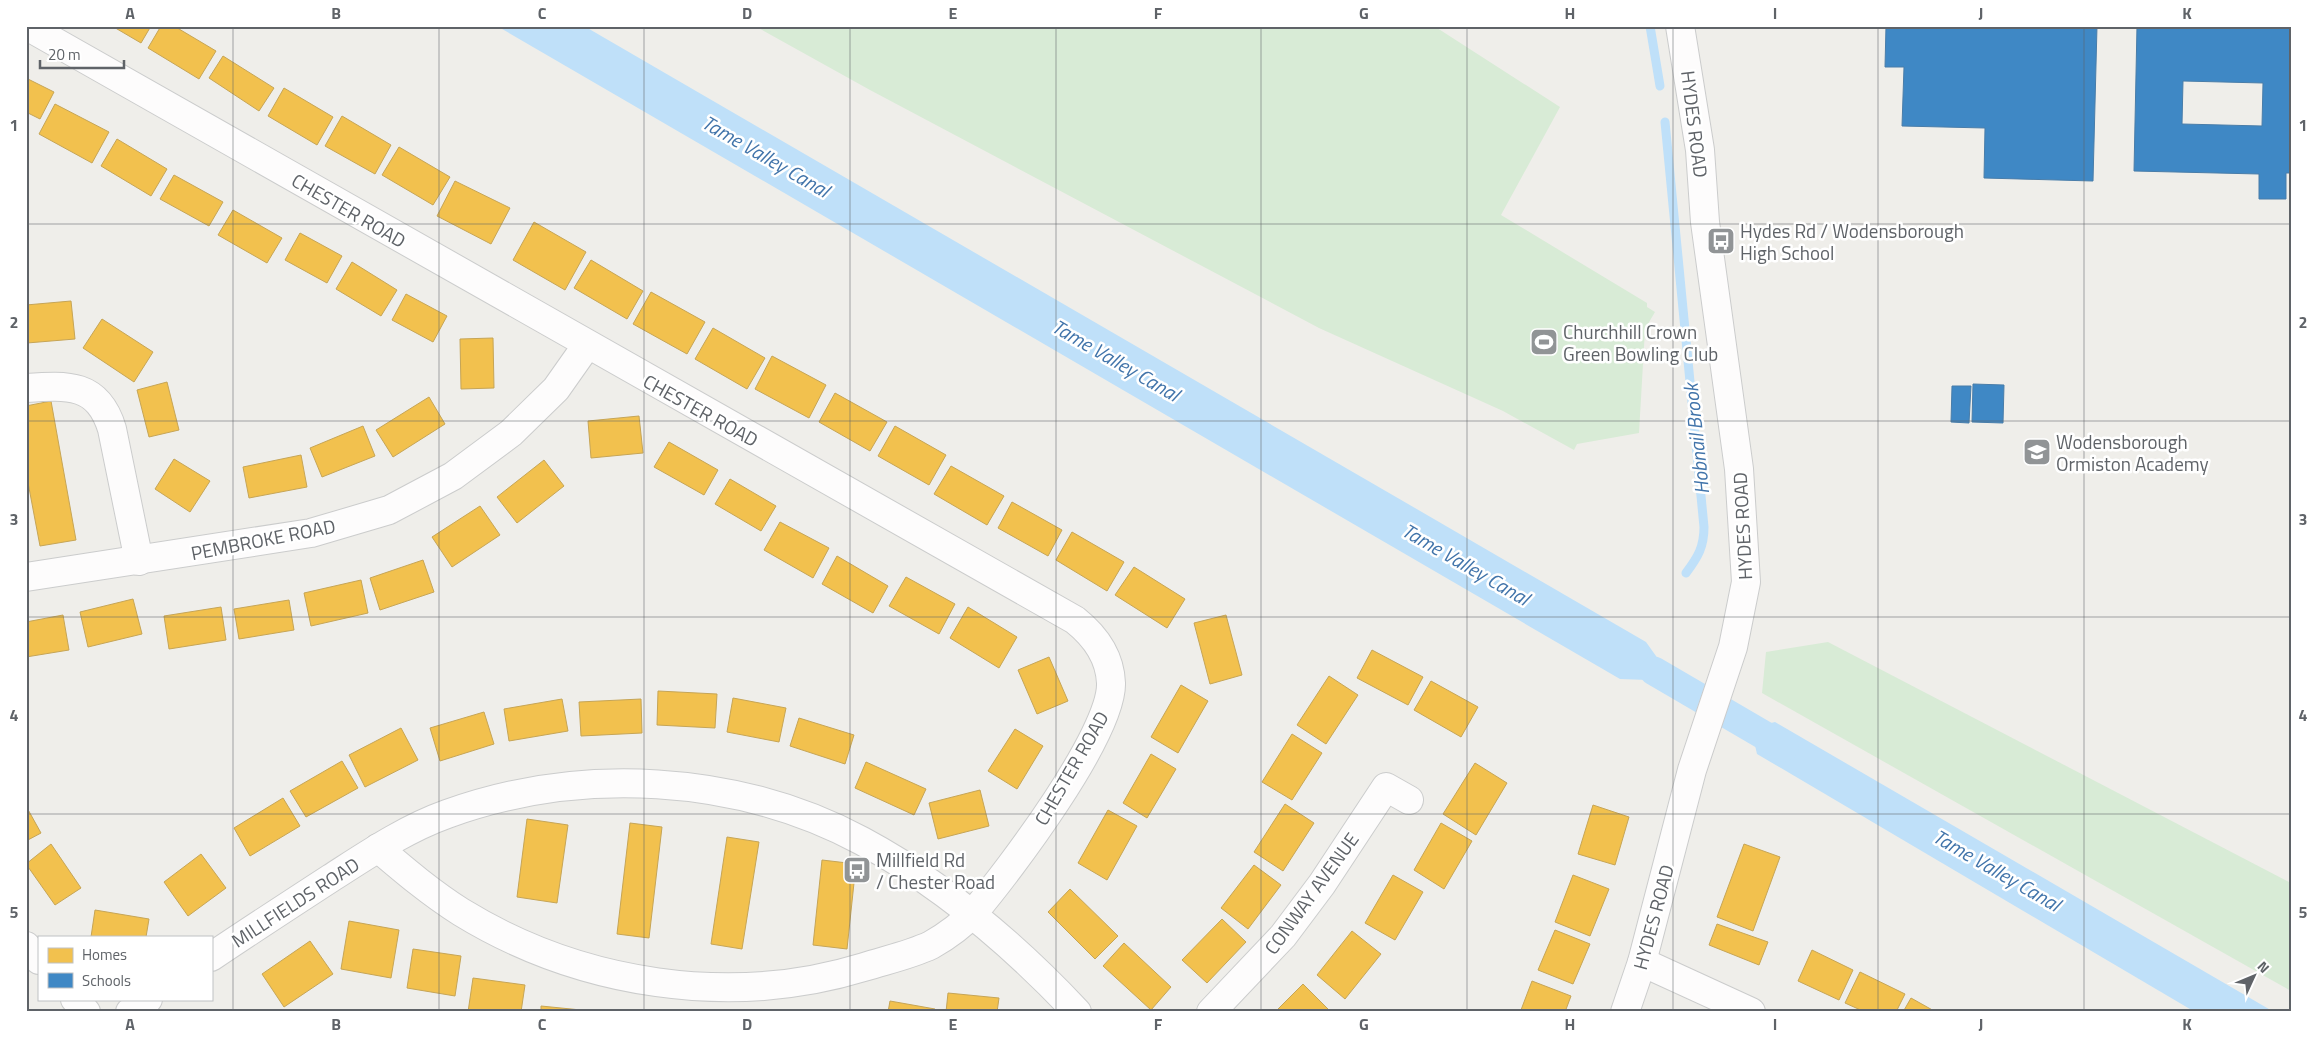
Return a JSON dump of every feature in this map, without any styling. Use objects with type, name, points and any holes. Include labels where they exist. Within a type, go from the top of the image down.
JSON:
[{"type":"street","name":"CHESTER ROAD","points":[[26,26],[1075,620],[1096,641],[1109,667],[1111,683],[1105,714],[1052,808],[972,914]]},
{"type":"street","name":"HYDES ROAD","points":[[1625,1012],[1642,962],[1692,770],[1734,647],[1746,582],[1739,469],[1705,222],[1700,150],[1680,26]]},
{"type":"street","name":"PEMBROKE ROAD","points":[[26,577],[311,533],[389,510],[453,476],[511,433],[556,389],[587,345]]},
{"type":"street","points":[[26,388],[63,385],[77,388],[89,394],[100,404],[108,416],[139,561]]},
{"type":"street","name":"MILLFIELDS ROAD","points":[[212,956],[378,848],[445,815],[527,792],[613,784],[656,784],[740,797],[822,822],[897,861],[972,914],[1012,947],[1077,1012]]},
{"type":"street","name":"CONWAY AVENUE","points":[[1211,1012],[1283,936],[1322,884],[1386,788],[1409,800]]},
{"type":"street","name":"MILLFIELDS ROAD","points":[[378,848],[425,888],[500,934],[540,952],[582,966],[669,984],[753,986],[837,975],[923,949],[944,936],[972,914]]},
{"type":"street","points":[[26,946],[38,959]]},
{"type":"street","points":[[1642,962],[1752,1012]]},
{"type":"street","points":[[76,1000],[86,1012]]},
{"type":"street","points":[[130,1012],[147,1000]]},
{"type":"green space","points":[[755,26],[1434,26],[1560,107],[1501,215],[1647,303],[1647,307],[1655,312],[1645,329],[1639,433],[1577,444],[1574,450],[1503,411],[1319,328],[870,90]]},
{"type":"green space","points":[[1828,642],[2291,883],[2291,991],[1762,693],[1766,652]]},
{"type":"water","name":"Tame Valley Canal","points":[[497,26],[584,26],[1646,642],[1661,663],[1682,677],[1689,691],[1672,693],[1648,680],[1620,679]]},
{"type":"water","name":"Tame Valley Canal","points":[[1775,722],[2274,1012],[2195,1012],[1757,754],[1751,728]]},
{"type":"building: Homes","points":[[112,26],[151,26],[141,43]]},
{"type":"building: Homes","points":[[161,26],[174,26],[216,51],[199,79],[148,48]]},
{"type":"building: Homes","points":[[223,56],[274,88],[259,111],[209,78]]},
{"type":"building: Homes","points":[[26,78],[54,92],[40,119],[26,112]]},
{"type":"building: Homes","points":[[284,88],[333,117],[317,145],[268,116]]},
{"type":"building: Homes","points":[[55,104],[109,132],[92,163],[39,134]]},
{"type":"building: Homes","points":[[342,116],[391,145],[375,174],[325,146]]},
{"type":"building: Homes","points":[[117,139],[167,169],[151,196],[101,166]]},
{"type":"building: Homes","points":[[399,147],[450,177],[433,205],[382,175]]},
{"type":"building: Homes","points":[[174,175],[223,202],[209,226],[160,199]]},
{"type":"building: Homes","points":[[455,181],[510,208],[491,244],[437,216]]},
{"type":"building: Homes","points":[[233,210],[282,238],[267,263],[218,235]]},
{"type":"building: Homes","points":[[534,222],[586,252],[565,290],[513,260]]},
{"type":"building: Homes","points":[[300,233],[342,256],[327,283],[285,260]]},
{"type":"building: Homes","points":[[591,260],[643,291],[627,319],[574,288]]},
{"type":"building: Homes","points":[[352,262],[397,290],[381,316],[336,289]]},
{"type":"building: Homes","points":[[651,292],[705,322],[687,354],[633,324]]},
{"type":"building: Homes","points":[[406,294],[447,316],[433,342],[392,320]]},
{"type":"building: Homes","points":[[71,301],[75,339],[27,343],[26,305]]},
{"type":"building: Homes","points":[[102,319],[153,352],[134,382],[83,348]]},
{"type":"building: Homes","points":[[713,328],[765,358],[747,389],[695,359]]},
{"type":"building: Homes","points":[[493,338],[494,388],[461,389],[460,339]]},
{"type":"building: Homes","points":[[772,356],[826,385],[809,418],[755,389]]},
{"type":"building: Homes","points":[[167,382],[179,430],[149,437],[137,390]]},
{"type":"building: Homes","points":[[835,393],[887,422],[870,451],[819,422]]},
{"type":"building: Homes","points":[[429,397],[445,424],[393,457],[376,430]]},
{"type":"building: Homes","points":[[51,401],[76,540],[40,546],[26,472],[26,406]]},
{"type":"building: Homes","points":[[639,416],[643,453],[591,458],[588,421]]},
{"type":"building: Homes","points":[[363,426],[375,456],[322,477],[310,448]]},
{"type":"building: Homes","points":[[895,426],[946,455],[929,485],[878,456]]},
{"type":"building: Homes","points":[[669,442],[718,470],[704,495],[654,467]]},
{"type":"building: Homes","points":[[301,455],[307,487],[249,498],[243,467]]},
{"type":"building: Homes","points":[[174,459],[210,481],[190,512],[155,489]]},
{"type":"building: Homes","points":[[544,460],[564,486],[517,523],[497,497]]},
{"type":"building: Homes","points":[[951,466],[1004,496],[987,525],[934,494]]},
{"type":"building: Homes","points":[[730,479],[776,506],[761,531],[715,504]]},
{"type":"building: Homes","points":[[1012,502],[1062,530],[1048,556],[998,528]]},
{"type":"building: Homes","points":[[480,506],[500,535],[452,567],[432,537]]},
{"type":"building: Homes","points":[[780,522],[829,548],[813,578],[764,550]]},
{"type":"building: Homes","points":[[1072,532],[1124,562],[1107,591],[1056,560]]},
{"type":"building: Homes","points":[[837,556],[888,586],[873,613],[822,584]]},
{"type":"building: Homes","points":[[423,560],[434,592],[380,610],[370,578]]},
{"type":"building: Homes","points":[[1134,567],[1185,599],[1167,628],[1115,595]]},
{"type":"building: Homes","points":[[906,577],[955,604],[939,634],[889,606]]},
{"type":"building: Homes","points":[[361,580],[368,613],[311,626],[304,593]]},
{"type":"building: Homes","points":[[133,599],[142,634],[88,647],[80,612]]},
{"type":"building: Homes","points":[[289,600],[294,630],[239,639],[234,609]]},
{"type":"building: Homes","points":[[221,607],[226,640],[169,649],[164,616]]},
{"type":"building: Homes","points":[[968,607],[1017,637],[999,668],[950,638]]},
{"type":"building: Homes","points":[[63,615],[69,650],[26,657],[26,622]]},
{"type":"building: Homes","points":[[1226,615],[1242,675],[1210,684],[1194,623]]},
{"type":"building: Homes","points":[[1372,650],[1423,677],[1408,705],[1357,678]]},
{"type":"building: Homes","points":[[1049,657],[1068,701],[1037,714],[1018,670]]},
{"type":"building: Homes","points":[[1329,676],[1358,695],[1326,744],[1297,725]]},
{"type":"building: Homes","points":[[1431,681],[1478,707],[1461,737],[1414,710]]},
{"type":"building: Homes","points":[[1181,685],[1208,701],[1178,753],[1151,737]]},
{"type":"building: Homes","points":[[658,691],[717,694],[715,728],[657,725]]},
{"type":"building: Homes","points":[[733,698],[786,708],[779,742],[727,732]]},
{"type":"building: Homes","points":[[562,699],[568,731],[509,741],[504,709]]},
{"type":"building: Homes","points":[[641,699],[642,733],[581,736],[579,702]]},
{"type":"building: Homes","points":[[484,712],[494,744],[440,761],[430,728]]},
{"type":"building: Homes","points":[[799,718],[854,735],[845,764],[790,746]]},
{"type":"building: Homes","points":[[401,728],[418,760],[365,787],[349,755]]},
{"type":"building: Homes","points":[[1015,729],[1043,746],[1017,789],[988,771]]},
{"type":"building: Homes","points":[[1292,734],[1322,753],[1292,800],[1262,782]]},
{"type":"building: Homes","points":[[1151,754],[1176,769],[1147,818],[1123,803]]},
{"type":"building: Homes","points":[[342,761],[358,788],[306,817],[290,791]]},
{"type":"building: Homes","points":[[866,762],[926,789],[914,815],[855,788]]},
{"type":"building: Homes","points":[[1475,763],[1507,783],[1476,835],[1443,814]]},
{"type":"building: Homes","points":[[980,790],[989,826],[938,839],[929,803]]},
{"type":"building: Homes","points":[[283,798],[300,826],[250,856],[234,828]]},
{"type":"building: Homes","points":[[1285,804],[1314,823],[1283,871],[1254,852]]},
{"type":"building: Homes","points":[[1593,805],[1629,817],[1615,865],[1578,854]]},
{"type":"building: Homes","points":[[26,806],[41,833],[26,841]]},
{"type":"building: Homes","points":[[1108,810],[1137,826],[1107,880],[1078,863]]},
{"type":"building: Homes","points":[[527,819],[568,825],[557,903],[517,897]]},
{"type":"building: Homes","points":[[630,823],[662,827],[649,938],[617,934]]},
{"type":"building: Homes","points":[[1441,823],[1472,841],[1444,889],[1414,870]]},
{"type":"building: Homes","points":[[727,837],[759,842],[742,949],[711,944]]},
{"type":"building: Homes","points":[[51,844],[81,888],[55,905],[26,864]]},
{"type":"building: Homes","points":[[1744,844],[1780,857],[1753,931],[1717,917]]},
{"type":"building: Homes","points":[[201,854],[226,888],[188,916],[164,882]]},
{"type":"building: Homes","points":[[822,860],[856,864],[847,949],[813,945]]},
{"type":"building: Homes","points":[[1254,865],[1281,885],[1248,929],[1221,908]]},
{"type":"building: Homes","points":[[1393,875],[1423,892],[1395,940],[1365,923]]},
{"type":"building: Homes","points":[[1573,875],[1609,889],[1590,936],[1555,922]]},
{"type":"building: Homes","points":[[1070,889],[1118,936],[1095,959],[1048,912]]},
{"type":"building: Homes","points":[[95,910],[149,919],[146,936],[91,936]]},
{"type":"building: Homes","points":[[1222,919],[1246,942],[1207,983],[1182,960]]},
{"type":"building: Homes","points":[[349,921],[399,930],[391,978],[341,969]]},
{"type":"building: Homes","points":[[1717,924],[1768,942],[1759,965],[1709,945]]},
{"type":"building: Homes","points":[[1555,930],[1590,944],[1573,984],[1538,970]]},
{"type":"building: Homes","points":[[1352,931],[1381,954],[1345,999],[1317,975]]},
{"type":"building: Homes","points":[[310,941],[333,974],[284,1007],[262,974]]},
{"type":"building: Homes","points":[[1124,943],[1171,987],[1151,1010],[1103,966]]},
{"type":"building: Homes","points":[[413,949],[461,956],[455,996],[407,988]]},
{"type":"building: Homes","points":[[1812,950],[1853,970],[1839,1000],[1798,981]]},
{"type":"building: Homes","points":[[1860,972],[1905,994],[1896,1012],[1865,1012],[1845,1003]]},
{"type":"building: Homes","points":[[473,978],[525,985],[521,1012],[468,1012]]},
{"type":"building: Homes","points":[[1532,981],[1571,996],[1565,1012],[1527,1012],[1521,1010]]},
{"type":"building: Homes","points":[[1303,984],[1330,1011],[1275,1012]]},
{"type":"building: Homes","points":[[948,993],[999,998],[997,1012],[946,1012]]},
{"type":"building: Homes","points":[[1911,998],[1936,1012],[1903,1012]]},
{"type":"building: Homes","points":[[890,1001],[935,1009],[934,1012],[888,1012]]},
{"type":"building: Homes","points":[[541,1006],[591,1011],[591,1012],[541,1012]]},
{"type":"building: Schools","points":[[1886,26],[2097,26],[2093,181],[1984,178],[1985,128],[1902,126],[1904,67],[1885,67]]},
{"type":"building: Schools","points":[[2137,26],[2291,26],[2291,173],[2286,173],[2286,199],[2259,199],[2259,174],[2134,171]],"holes":[[[2183,81],[2263,83],[2262,126],[2182,124]]]},
{"type":"building: Schools","points":[[1973,384],[2004,385],[2003,423],[1972,422]]},
{"type":"building: Schools","points":[[1952,386],[1971,386],[1969,423],[1951,422]]},
{"type":"waterway","name":"Hobnail Brook","points":[[1650,26],[1660,86]]},
{"type":"waterway","name":"Hobnail Brook","points":[[1665,122],[1704,527],[1700,552],[1686,573]]},
{"type":"waterway","points":[[1654,671],[1784,747]]},
{"type":"place","name":"Hydes Rd / Wodensborough High School","points":[[1721,241]]},
{"type":"place","name":"Churchhill Crown Green Bowling Club","points":[[1544,342]]},
{"type":"place","name":"Wodensborough Ormiston Academy","points":[[2037,452]]},
{"type":"place","name":"Millfield Rd / Chester Road","points":[[857,870]]}]
